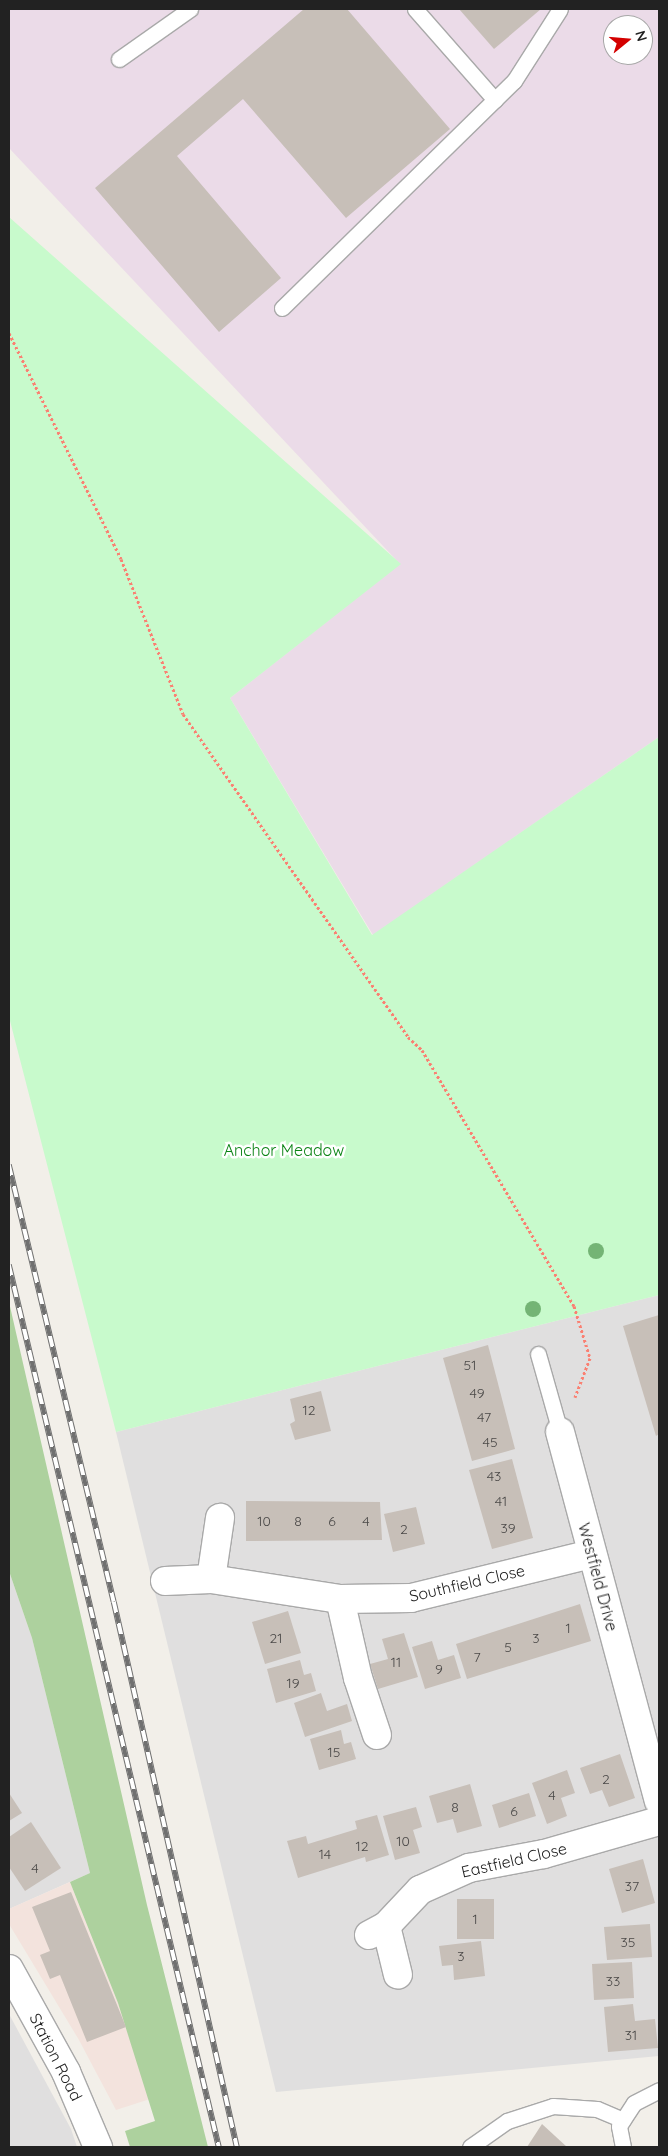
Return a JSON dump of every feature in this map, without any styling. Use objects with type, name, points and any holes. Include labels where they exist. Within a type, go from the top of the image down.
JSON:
[{"type":"street","name":"Westfield Drive","points":[[560,1432],[659,1801]]},
{"type":"street","points":[[211,1579],[220,1518]]},
{"type":"street","name":"Southfield Close","points":[[165,1581],[211,1579],[340,1599],[410,1598],[592,1554]]},
{"type":"street","points":[[340,1599],[358,1678],[378,1735]]},
{"type":"street","name":"Eastfield Close","points":[[398,1975],[378,1930],[420,1890],[469,1868],[544,1854],[659,1821]]},
{"type":"street","name":"Station Road","points":[[9,1968],[66,2072],[98,2147]]},
{"type":"lane","points":[[119,59],[190,9]]},
{"type":"lane","points":[[414,9],[495,100]]},
{"type":"lane","points":[[282,308],[514,81],[560,9]]},
{"type":"lane","name":"Westfield Drive","points":[[538,1354],[560,1432]]},
{"type":"lane","points":[[623,2147],[619,2126],[634,2103],[659,2090]]},
{"type":"lane","points":[[470,2147],[507,2122],[553,2106],[597,2109],[623,2120]]},
{"type":"path","points":[[9,333],[121,559],[183,714],[408,1037],[422,1050],[574,1306],[590,1358],[560,1432]]},
{"type":"shaded area","points":[[9,9],[659,9],[659,737],[373,935],[230,698],[400,564],[9,148]]},
{"type":"shaded area","points":[[659,1295],[659,2056],[276,2092],[116,1432]]},
{"type":"shaded area","points":[[9,1571],[32,1638],[90,1873],[9,1909]]},
{"type":"shaded area","points":[[70,1882],[118,2003],[150,2099],[116,2110],[79,2040],[9,1924],[9,1909]]},
{"type":"shaded area","points":[[9,2014],[71,2129],[77,2147],[9,2147]]},
{"type":"green space","name":"Anchor Meadow","points":[[9,217],[401,564],[230,698],[372,935],[659,737],[659,1295],[116,1432],[9,1017]]},
{"type":"green space","points":[[9,1302],[147,1905],[208,2147],[130,2147],[125,2131],[155,2121],[118,2003],[70,1882],[90,1873],[32,1638],[9,1571]]},
{"type":"building","points":[[304,9],[347,9],[450,129],[346,218],[243,99],[177,156],[281,278],[219,332],[95,188]]},
{"type":"building","points":[[459,9],[541,9],[494,49]]},
{"type":"building","points":[[659,1315],[659,1434],[656,1436],[623,1326]]},
{"type":"building","points":[[488,1345],[515,1449],[472,1461],[443,1358]]},
{"type":"building","points":[[321,1391],[331,1431],[295,1440],[290,1424],[295,1421],[290,1399]]},
{"type":"building","points":[[512,1459],[533,1538],[492,1549],[469,1470]]},
{"type":"building","points":[[246,1501],[380,1502],[382,1540],[246,1541]]},
{"type":"building","points":[[416,1507],[425,1544],[393,1552],[384,1514]]},
{"type":"building","points":[[580,1604],[591,1641],[467,1679],[456,1644]]},
{"type":"building","points":[[288,1611],[301,1653],[265,1664],[252,1622]]},
{"type":"building","points":[[404,1633],[418,1677],[378,1689],[370,1664],[388,1659],[382,1639]]},
{"type":"building","points":[[432,1641],[438,1660],[454,1655],[461,1678],[425,1689],[412,1647]]},
{"type":"building","points":[[300,1660],[304,1675],[311,1673],[316,1691],[276,1703],[267,1669]]},
{"type":"building","points":[[321,1693],[327,1711],[347,1704],[352,1721],[305,1737],[294,1703]]},
{"type":"building","points":[[341,1730],[344,1744],[351,1742],[356,1759],[319,1770],[310,1739]]},
{"type":"building","points":[[620,1754],[635,1798],[609,1807],[602,1790],[590,1794],[580,1768]]},
{"type":"building","points":[[567,1770],[575,1793],[561,1798],[567,1816],[547,1824],[532,1783]]},
{"type":"building","points":[[470,1784],[482,1826],[457,1833],[453,1819],[437,1823],[429,1796]]},
{"type":"building","points":[[9,1793],[22,1813],[9,1821]]},
{"type":"building","points":[[529,1793],[536,1816],[499,1828],[492,1805]]},
{"type":"building","points":[[416,1807],[422,1827],[413,1830],[420,1853],[395,1860],[383,1816]]},
{"type":"building","points":[[377,1815],[389,1855],[366,1862],[365,1857],[298,1878],[287,1841],[306,1836],[308,1844],[357,1829],[355,1821]]},
{"type":"building","points":[[31,1822],[61,1868],[25,1891],[9,1867],[9,1837]]},
{"type":"building","points":[[643,1859],[655,1903],[622,1913],[609,1869]]},
{"type":"building","points":[[71,1892],[126,2027],[87,2042],[60,1975],[50,1979],[40,1955],[50,1951],[32,1907]]},
{"type":"building","points":[[457,1899],[494,1899],[494,1939],[457,1939]]},
{"type":"building","points":[[650,1924],[652,1957],[607,1960],[604,1927]]},
{"type":"building","points":[[481,1941],[485,1976],[454,1980],[453,1965],[442,1966],[439,1946]]},
{"type":"building","points":[[632,1962],[634,1998],[594,2000],[592,1964]]},
{"type":"building","points":[[633,2004],[635,2021],[655,2019],[658,2048],[608,2052],[604,2007]]},
{"type":"building","points":[[542,2124],[567,2147],[527,2147]]},
{"type":"railway","points":[[9,1165],[114,1602],[237,2147]]},
{"type":"railway","points":[[9,1265],[219,2147]]}]
